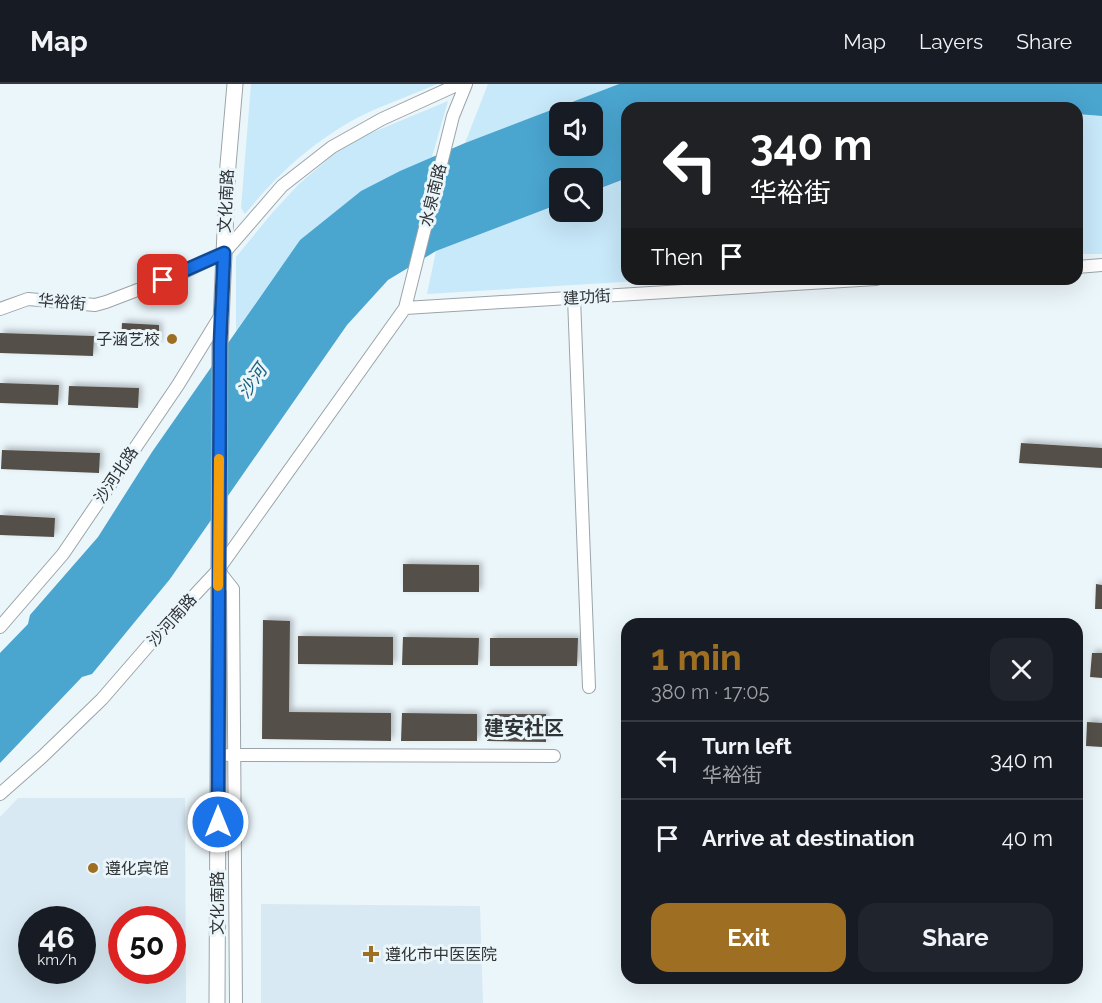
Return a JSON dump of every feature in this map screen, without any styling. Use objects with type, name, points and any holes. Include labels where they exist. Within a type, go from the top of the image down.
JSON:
[{"type":"main road","name":"文化南路","points":[[217,1003],[220,344],[228,165],[235,84]]},
{"type":"street","points":[[224,253],[282,186],[332,147],[382,119],[459,84]]},
{"type":"street","name":"水泉南路","points":[[405,308],[453,116],[466,84]]},
{"type":"street","name":"华裕街","points":[[0,309],[28,299],[94,305],[182,273],[224,253]]},
{"type":"street","points":[[1083,267],[1102,265]]},
{"type":"street","name":"建功街","points":[[405,308],[781,285]]},
{"type":"street","points":[[574,298],[588,687]]},
{"type":"street","name":"沙河南路","points":[[0,794],[102,699],[218,570],[405,308]]},
{"type":"street","name":"沙河北路","points":[[0,627],[63,554],[178,385],[221,315]]},
{"type":"street","points":[[218,570],[233,590],[236,1003]]},
{"type":"street","points":[[218,754],[554,756]]},
{"type":"shaded area","points":[[251,84],[437,84],[369,112],[319,142],[268,187],[245,214],[241,208]]},
{"type":"shaded area","points":[[488,84],[619,84],[572,102],[549,102],[549,111],[465,143]]},
{"type":"shaded area","points":[[448,101],[432,157],[361,191],[300,240],[236,331],[236,257],[273,212],[299,184],[347,143]]},
{"type":"shaded area","points":[[1083,114],[1102,116],[1102,254],[1083,254]]},
{"type":"shaded area","points":[[621,180],[621,282],[427,294],[436,251],[549,208],[549,222],[603,222],[603,187]]},
{"type":"shaded area","name":"遵化宾馆","points":[[18,798],[185,798],[186,906],[108,906],[108,984],[186,984],[186,1003],[0,1003],[0,817]]},
{"type":"shaded area","name":"遵化市中医医院","points":[[261,904],[480,906],[483,1003],[261,1003]]},
{"type":"water","name":"沙河","points":[[619,84],[1102,84],[1102,116],[1083,114],[1083,102],[621,102],[621,180],[603,187],[603,168],[549,168],[549,208],[436,251],[388,280],[347,325],[170,579],[92,674],[82,677],[0,763],[0,653],[28,624],[30,615],[98,537],[152,452],[300,240],[361,191],[400,171],[465,143],[549,111],[549,156],[603,156],[603,102],[572,102]]},
{"type":"building","points":[[122,323],[159,325],[159,344],[121,343]]},
{"type":"building","points":[[0,333],[94,336],[93,356],[0,353]]},
{"type":"building","points":[[0,383],[59,385],[58,405],[0,403]]},
{"type":"building","points":[[69,386],[139,388],[138,408],[68,405]]},
{"type":"building","points":[[1021,443],[1102,448],[1102,468],[1019,463]]},
{"type":"building","points":[[2,450],[100,453],[99,473],[1,469]]},
{"type":"building","points":[[0,515],[55,518],[54,537],[0,535]]},
{"type":"building","points":[[403,564],[479,565],[479,592],[403,592]]},
{"type":"building","points":[[1096,584],[1102,585],[1102,609],[1095,609]]},
{"type":"building","points":[[263,620],[290,621],[289,712],[391,713],[391,741],[262,739]]},
{"type":"building","points":[[298,636],[393,637],[393,665],[298,664]]},
{"type":"building","points":[[403,637],[479,638],[478,665],[402,665]]},
{"type":"building","points":[[490,638],[578,638],[577,666],[490,666]]},
{"type":"building","points":[[1092,653],[1102,653],[1102,678],[1090,677]]},
{"type":"building","points":[[402,713],[477,714],[477,741],[401,741]]},
{"type":"building","points":[[487,714],[546,714],[546,742],[487,741]]},
{"type":"building","points":[[1087,722],[1102,723],[1102,747],[1086,746]]},
{"type":"slow traffic","points":[[218,586],[219,459]]},
{"type":"place","name":"子涵艺校","points":[[172,339]]},
{"type":"place","name":"遵化宾馆","points":[[93,868]]},
{"type":"place","name":"遵化市中医医院","points":[[371,954]]},
{"type":"district","name":"建安社区","points":[[524,728]]},
{"type":"route","points":[[163,280],[224,253],[220,344],[218,822]]}]
